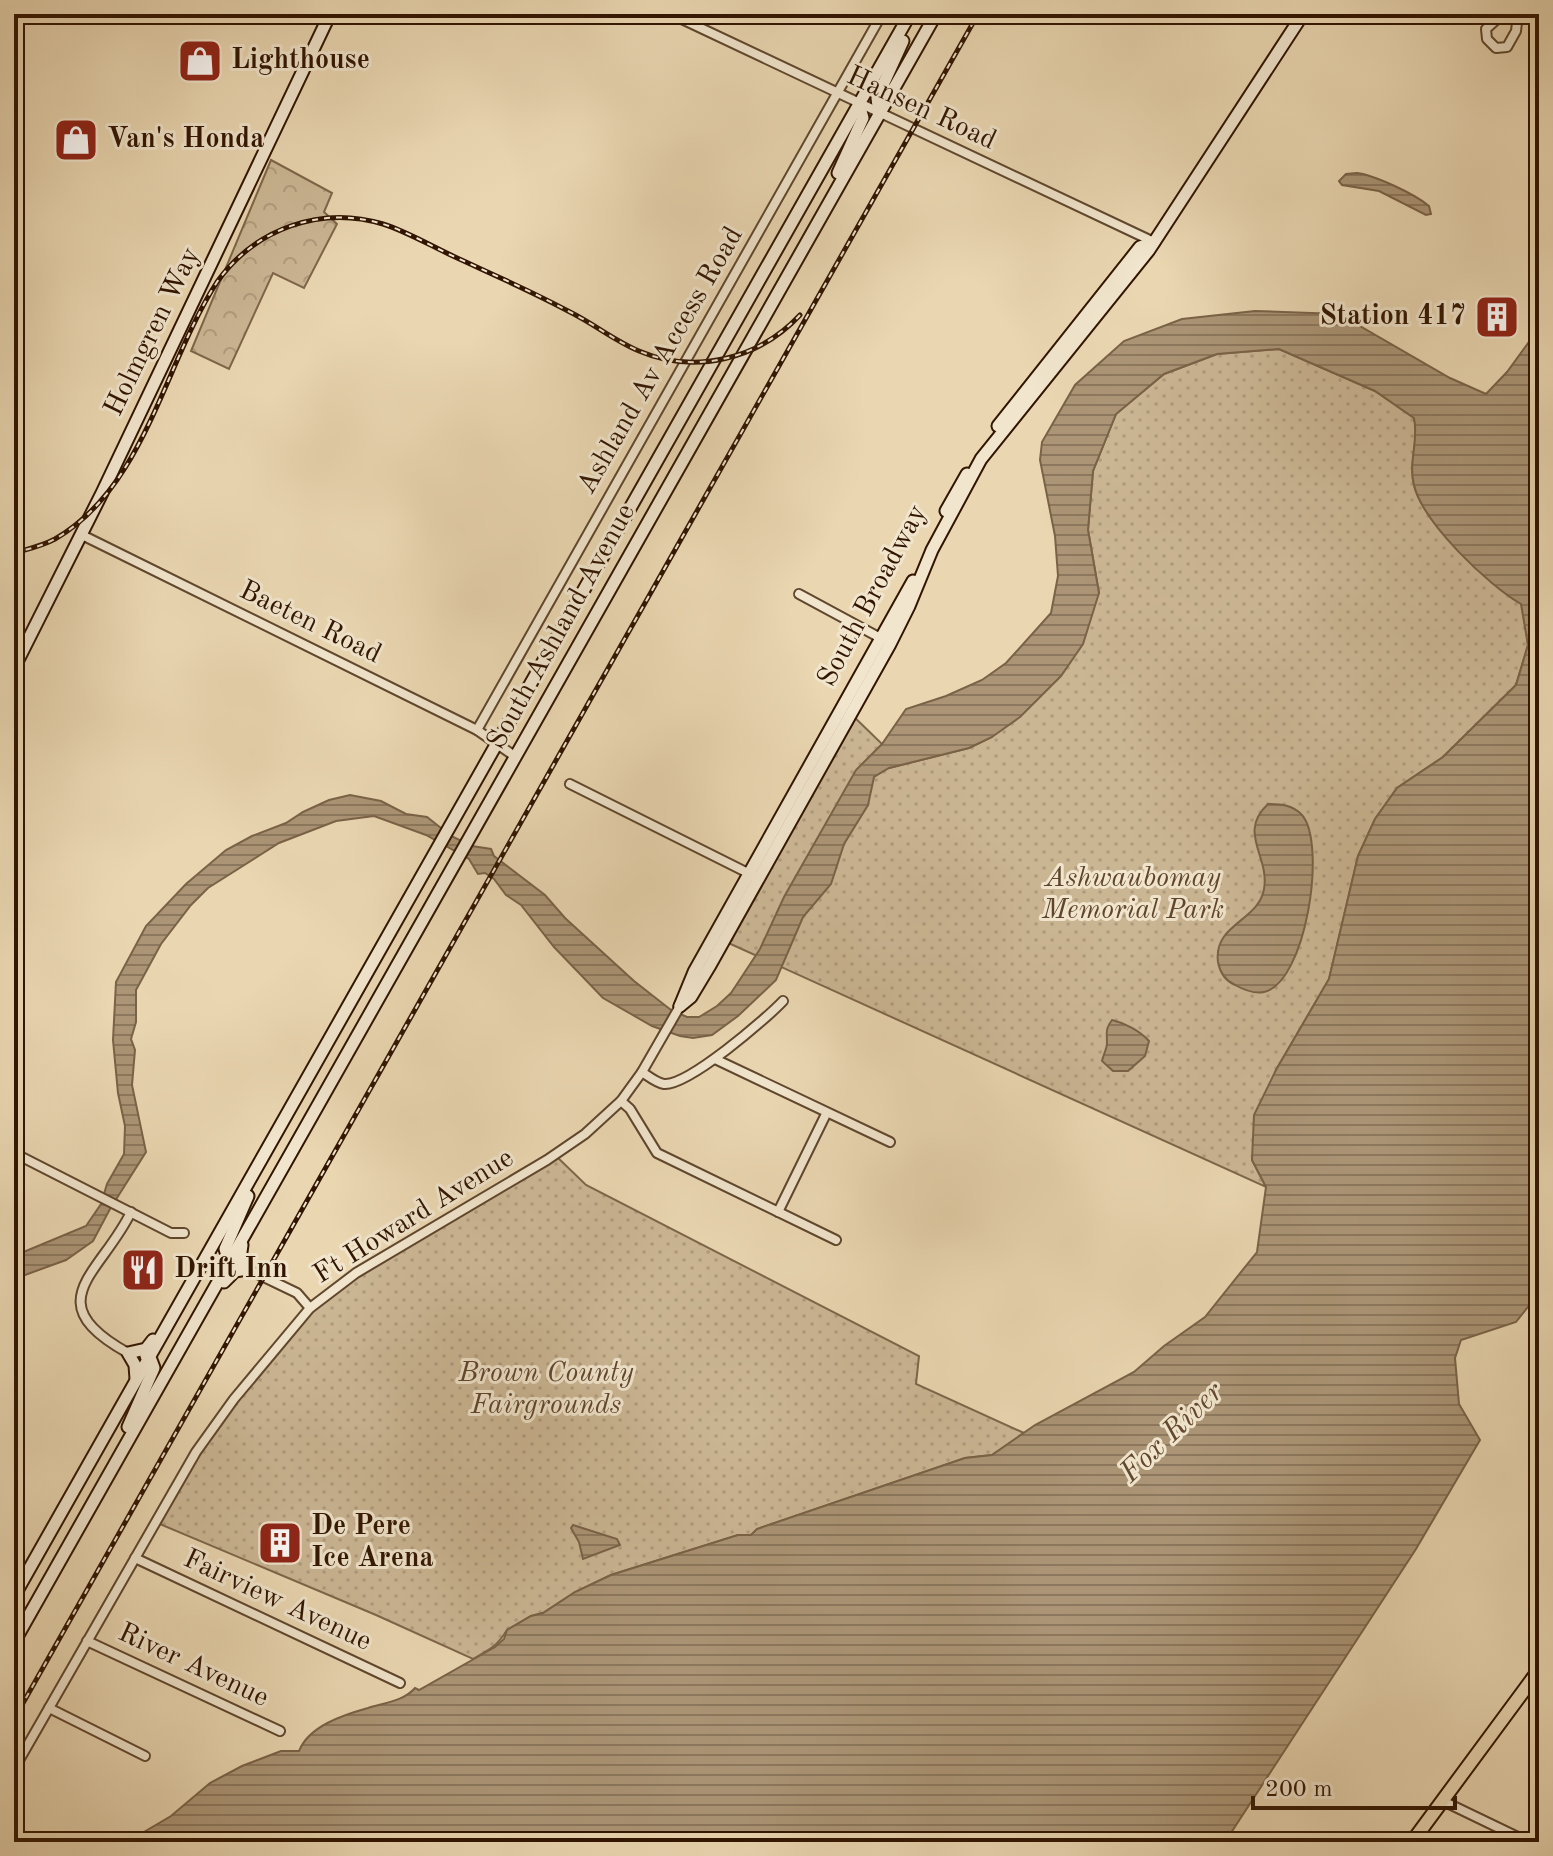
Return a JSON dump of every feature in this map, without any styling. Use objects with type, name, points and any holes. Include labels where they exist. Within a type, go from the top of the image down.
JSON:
[{"type":"main road","name":"Holmgren Way","points":[[14,668],[82,535],[330,14]]},
{"type":"main road","name":"South Ashland Avenue","points":[[14,1596],[859,104],[913,14]]},
{"type":"main road","points":[[879,114],[877,98],[913,14]]},
{"type":"main road","name":"South Ashland Avenue","points":[[116,1461],[149,1403],[238,1267],[246,1233],[936,14]]},
{"type":"main road","name":"South Broadway","points":[[680,1006],[694,972],[753,876],[884,641],[952,496],[1008,411],[1140,247],[1154,242],[1303,14]]},
{"type":"main road","points":[[828,205],[831,188],[863,118],[859,104]]},
{"type":"main road","points":[[238,1267],[225,1249],[252,1186],[254,1172]]},
{"type":"main road","points":[[132,1352],[151,1344],[227,1208],[245,1189]]},
{"type":"main road","points":[[238,1267],[246,1233]]},
{"type":"main road","points":[[14,1642],[116,1461],[125,1433],[152,1376],[153,1364],[149,1358],[132,1352]]},
{"type":"main road","points":[[132,1352],[136,1380]]},
{"type":"main road","points":[[1412,1842],[1539,1670]]},
{"type":"street","name":"Hansen Road","points":[[671,14],[1154,242]]},
{"type":"street","name":"Ashland Av Access Road","points":[[477,730],[882,14]]},
{"type":"street","points":[[1507,14],[1486,29],[1487,39],[1496,48],[1507,47],[1516,31],[1518,14]]},
{"type":"street","name":"Baeten Road","points":[[82,535],[477,730],[516,757]]},
{"type":"street","points":[[799,594],[884,641]]},
{"type":"street","points":[[570,784],[753,876]]},
{"type":"street","points":[[642,1072],[664,1084],[673,1082],[715,1059],[783,1001]]},
{"type":"street","name":"South Broadway","points":[[642,1072],[680,1006]]},
{"type":"street","points":[[715,1059],[890,1142]]},
{"type":"street","name":"Ft Howard Avenue","points":[[14,1769],[196,1452],[234,1399],[310,1308],[356,1273],[547,1160],[585,1134],[621,1101],[642,1072]]},
{"type":"street","points":[[621,1101],[630,1109],[657,1153],[836,1240]]},
{"type":"street","points":[[778,1212],[826,1114]]},
{"type":"street","points":[[14,1153],[171,1233],[184,1233]]},
{"type":"street","points":[[131,1212],[87,1277],[81,1297],[84,1315],[92,1329],[132,1352]]},
{"type":"street","points":[[238,1267],[297,1293],[310,1308]]},
{"type":"street","name":"Fairview Avenue","points":[[135,1558],[400,1683]]},
{"type":"street","name":"River Avenue","points":[[87,1641],[280,1731]]},
{"type":"street","points":[[49,1708],[145,1756]]},
{"type":"street","points":[[1443,1801],[1528,1842]]},
{"type":"green space","points":[[271,160],[332,193],[324,212],[337,224],[304,288],[273,273],[229,369],[191,351]]},
{"type":"green space","name":"Ashwaubomay Memorial Park","points":[[1279,349],[1375,391],[1414,418],[1413,476],[1420,500],[1459,551],[1493,583],[1522,604],[1528,645],[1516,685],[1443,757],[1397,788],[1375,819],[1358,856],[1329,979],[1276,1070],[1252,1160],[1266,1187],[724,941],[850,713],[882,744],[889,768],[969,748],[992,737],[1099,593],[1088,530],[1093,471],[1116,414],[1164,374],[1217,354]]},
{"type":"green space","name":"Brown County Fairgrounds","points":[[555,1155],[586,1185],[919,1356],[916,1384],[1024,1433],[992,1455],[965,1458],[757,1529],[751,1535],[738,1535],[611,1575],[507,1630],[493,1647],[473,1659],[155,1522],[196,1452],[310,1308],[341,1283]]},
{"type":"water","points":[[1357,173],[1384,181],[1414,196],[1429,206],[1431,214],[1426,215],[1379,191],[1342,185],[1339,181],[1346,174]]},
{"type":"water","name":"Fox River","points":[[1255,311],[1339,314],[1450,378],[1486,394],[1507,372],[1539,328],[1539,1293],[1516,1322],[1461,1340],[1455,1358],[1459,1404],[1480,1440],[1416,1549],[1225,1842],[127,1842],[171,1816],[210,1783],[281,1751],[299,1751],[310,1735],[338,1718],[400,1699],[415,1688],[419,1690],[495,1647],[504,1639],[507,1630],[611,1575],[738,1535],[751,1535],[757,1529],[965,1458],[992,1455],[1035,1425],[1134,1372],[1205,1317],[1257,1252],[1266,1187],[1252,1160],[1254,1115],[1276,1070],[1329,979],[1358,856],[1375,819],[1397,788],[1443,757],[1516,685],[1528,645],[1521,604],[1458,552],[1420,500],[1412,476],[1414,418],[1375,391],[1279,349],[1217,354],[1164,374],[1116,414],[1093,471],[1088,530],[1099,593],[1083,644],[1061,676],[1020,717],[992,737],[969,748],[889,768],[874,777],[868,805],[844,844],[831,884],[803,917],[776,980],[738,1016],[712,1035],[693,1038],[652,1026],[603,998],[554,947],[521,905],[506,895],[494,879],[485,873],[478,874],[469,859],[426,835],[374,816],[336,821],[279,843],[208,888],[161,944],[136,990],[136,1022],[131,1039],[135,1050],[132,1085],[146,1152],[93,1241],[66,1260],[14,1279],[14,1256],[86,1226],[101,1204],[107,1184],[124,1154],[125,1126],[113,1040],[116,982],[146,926],[186,884],[226,850],[329,800],[350,795],[381,801],[406,814],[427,817],[451,836],[472,846],[491,849],[494,856],[545,895],[565,918],[634,981],[671,1010],[687,1017],[699,1017],[717,1006],[731,993],[760,949],[784,897],[856,770],[882,744],[906,709],[982,680],[1006,663],[1051,613],[1058,576],[1055,536],[1040,460],[1042,442],[1075,385],[1124,341],[1182,319]]},
{"type":"water","points":[[1268,804],[1286,806],[1302,815],[1313,854],[1312,881],[1301,940],[1291,965],[1279,983],[1264,992],[1257,992],[1226,979],[1219,966],[1218,949],[1229,931],[1254,909],[1264,889],[1265,877],[1255,825]]},
{"type":"water","points":[[1112,1020],[1132,1028],[1149,1041],[1145,1056],[1128,1071],[1113,1071],[1102,1061],[1107,1045],[1107,1029]]},
{"type":"water","points":[[573,1525],[617,1539],[620,1545],[583,1559],[579,1542],[571,1528]]},
{"type":"railway","points":[[14,1719],[978,14]]},
{"type":"railway","points":[[14,553],[55,539],[86,516],[111,488],[150,422],[182,349],[217,282],[250,248],[291,226],[336,218],[359,219],[392,227],[542,298],[630,347],[682,362],[704,362],[746,352],[784,330],[800,315]]},
{"type":"place","name":"Lighthouse","points":[[200,61]]},
{"type":"place","name":"Van's Honda","points":[[76,140]]},
{"type":"place","name":"Station 417","points":[[1497,317]]},
{"type":"place","name":"Drift Inn","points":[[143,1270]]},
{"type":"place","name":"De Pere Ice Arena","points":[[280,1543]]}]
